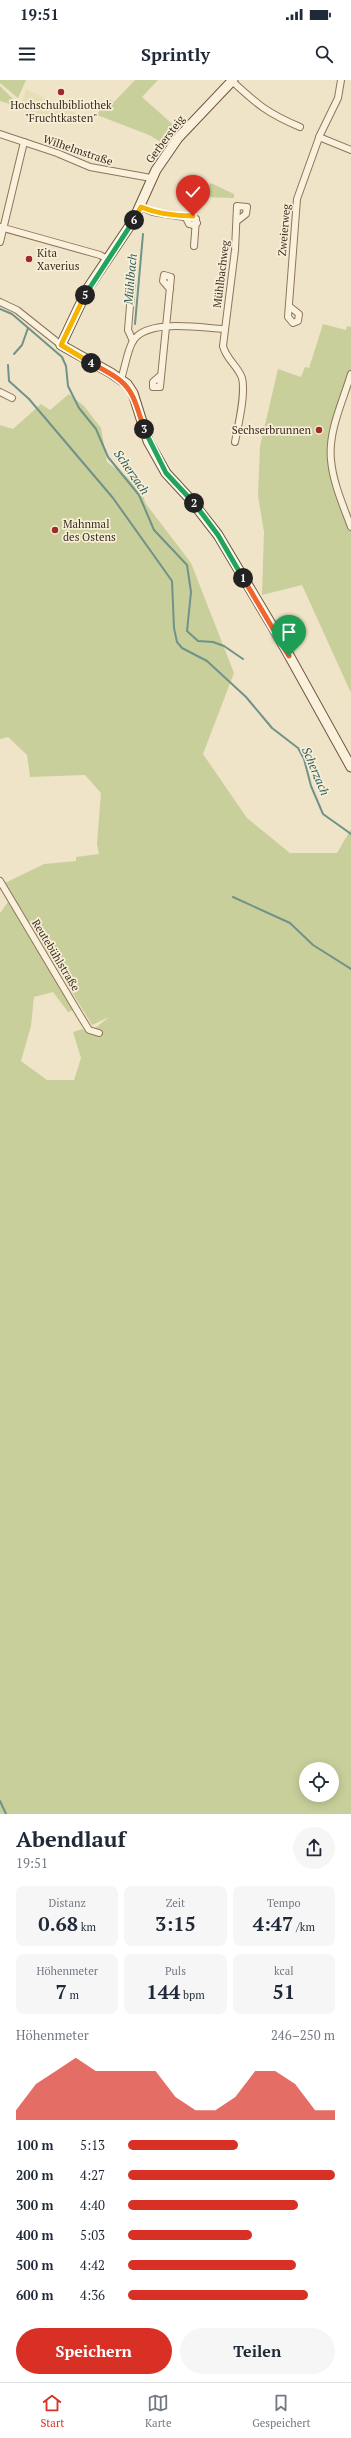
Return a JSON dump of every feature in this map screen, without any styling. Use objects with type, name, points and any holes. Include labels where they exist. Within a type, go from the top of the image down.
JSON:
[{"type":"street","name":"Zweierweg","points":[[289,306],[295,210],[300,188],[319,137],[338,98],[341,80]]},
{"type":"street","points":[[232,81],[263,109],[300,126]]},
{"type":"street","name":"Gerbersteig","points":[[61,345],[88,288],[141,207],[152,178],[178,138],[232,81]]},
{"type":"street","name":"Wilhelmstraße","points":[[0,134],[90,167],[152,178]]},
{"type":"street","points":[[319,137],[351,150]]},
{"type":"street","points":[[0,242],[1,228],[24,142]]},
{"type":"street","points":[[141,207],[153,212],[186,218],[193,216],[197,223],[194,246]]},
{"type":"street","name":"Mühlbachweg","points":[[235,442],[239,422],[242,378],[224,353],[224,329],[236,220]]},
{"type":"street","points":[[1,228],[100,255],[107,259]]},
{"type":"street","points":[[132,281],[128,330],[133,341]]},
{"type":"street","points":[[161,375],[170,289]]},
{"type":"street","points":[[0,302],[17,310],[61,345],[121,379],[133,394],[148,441],[166,473],[190,499],[218,535],[283,644],[351,767]]},
{"type":"street","points":[[121,379],[133,341],[148,330],[165,326],[224,329]]},
{"type":"street","points":[[351,374],[333,432],[331,459],[334,479],[351,527]]},
{"type":"street","points":[[0,392],[12,398]]},
{"type":"street","name":"Reutebühlstraße","points":[[0,881],[80,1017],[90,1030],[98,1033]]},
{"type":"shaded area","points":[[26,89],[77,114],[72,125],[20,108]]},
{"type":"green space","points":[[0,80],[26,80],[18,98],[0,83]]},
{"type":"green space","points":[[135,80],[158,80],[142,97],[178,129],[164,144],[149,135],[97,115],[107,98],[114,102]]},
{"type":"green space","points":[[0,86],[17,103],[17,106],[0,101]]},
{"type":"green space","points":[[211,183],[234,194],[234,198],[201,197],[199,202],[192,199],[194,185],[207,186]]},
{"type":"green space","points":[[323,324],[346,330],[347,326],[351,327],[351,374],[333,432],[331,459],[351,527],[351,693],[302,585],[262,595],[264,532],[258,496],[260,446],[278,369],[301,377],[305,367],[309,368]]},
{"type":"green space","points":[[69,394],[84,406],[101,428],[107,462],[139,486],[146,504],[191,563],[234,673],[203,754],[247,818],[290,853],[337,853],[351,829],[351,1814],[0,1814],[0,913],[8,902],[74,1010],[68,1012],[53,992],[34,997],[31,1026],[21,1061],[47,1080],[74,1080],[81,1058],[73,1032],[82,1029],[89,1033],[109,1017],[92,1025],[5,883],[44,864],[76,861],[76,857],[99,854],[97,844],[101,793],[85,775],[30,777],[27,755],[8,737],[0,739],[0,425],[13,429],[41,404],[50,410]]},
{"type":"waterway","name":"Mühlbach","points":[[135,324],[143,234]]},
{"type":"waterway","name":"Scherzach","points":[[0,309],[12,314],[62,357],[66,366],[68,386],[79,408],[96,429],[108,457],[139,495],[154,530],[187,565],[191,592],[187,631],[198,641],[213,642],[224,646],[243,659]]},
{"type":"waterway","points":[[14,354],[22,345],[28,328]]},
{"type":"waterway","points":[[8,365],[9,381],[29,399],[113,498],[172,581],[174,628],[177,642],[182,648],[207,661],[246,697],[272,728],[298,748],[304,759],[311,786],[323,814],[351,834]]},
{"type":"waterway","points":[[233,897],[290,923],[313,945],[351,969]]},
{"type":"waterway","points":[[0,1801],[6,1814]]},
{"type":"place","name":"Hochschulbibliothek \"Fruchtkasten\"","points":[[61,92]]},
{"type":"place","name":"Kita Xaverius","points":[[29,259]]},
{"type":"place","name":"Sechserbrunnen","points":[[319,430]]},
{"type":"place","name":"Mahnmal des Ostens","points":[[55,530]]},
{"type":"route","points":[[193,216],[186,218],[153,212],[141,207],[88,288],[61,345],[111,373],[127,384],[133,394],[148,441],[166,473],[190,499],[218,535],[289,656]]}]
